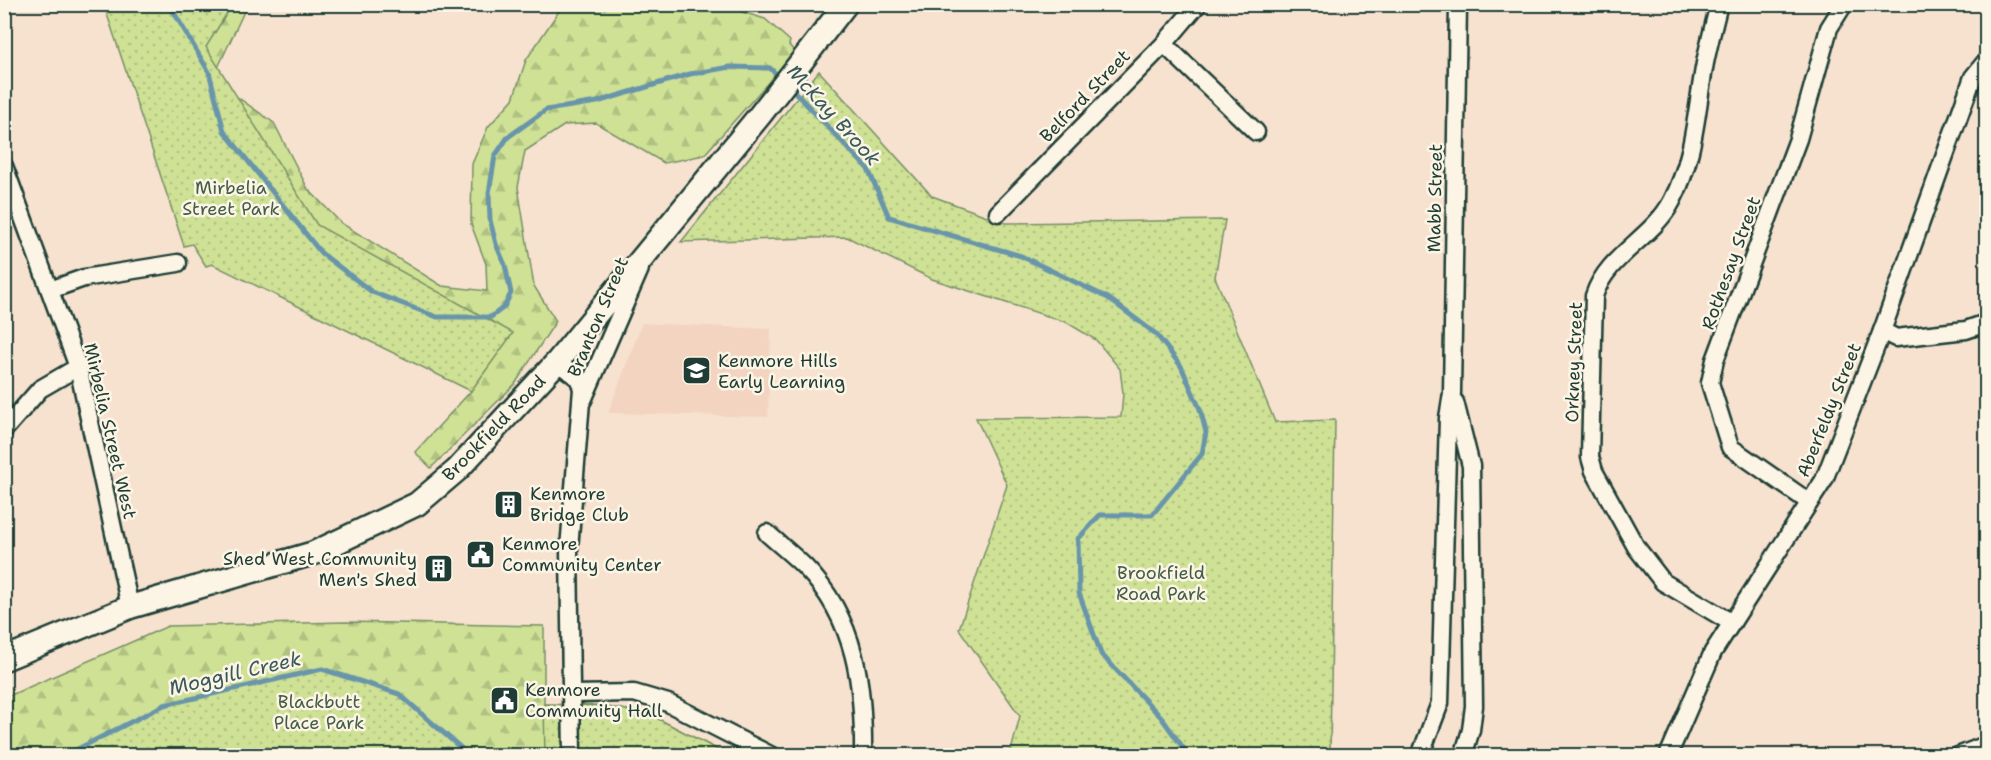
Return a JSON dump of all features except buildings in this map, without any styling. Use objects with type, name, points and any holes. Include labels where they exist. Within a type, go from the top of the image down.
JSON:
[{"type":"main road","name":"Brookfield Road","points":[[4,659],[130,607],[314,552],[417,504],[457,470],[557,362],[796,70],[846,4]]},
{"type":"street","name":"Belford Street","points":[[998,213],[1164,44],[1198,4]]},
{"type":"street","name":"Mabb Street","points":[[1420,756],[1440,703],[1448,418],[1452,393],[1458,4]]},
{"type":"street","name":"Orkney Street","points":[[1719,4],[1705,65],[1695,137],[1678,187],[1659,219],[1615,263],[1598,284],[1594,296],[1590,457],[1594,471],[1611,504],[1645,561],[1663,582],[1732,623]]},
{"type":"street","name":"Rothesay Street","points":[[1809,502],[1730,447],[1710,383],[1715,360],[1798,139],[1829,28],[1844,4]]},
{"type":"street","points":[[1164,44],[1256,132]]},
{"type":"street","name":"Aberfeldy Street","points":[[1668,756],[1713,652],[1824,480],[1882,331],[1973,77],[1986,61]]},
{"type":"street","name":"Mirbelia Street West","points":[[4,166],[78,367],[130,607]]},
{"type":"street","name":"Branton Street","points":[[583,400],[648,249]]},
{"type":"street","points":[[50,290],[84,278],[178,263]]},
{"type":"street","points":[[1882,331],[1896,338],[1966,330],[1985,326],[1986,323]]},
{"type":"street","name":"Branton Street","points":[[557,362],[579,379],[583,400],[568,549],[572,756]]},
{"type":"street","points":[[4,430],[40,389],[78,367]]},
{"type":"street","name":"Mabb Street","points":[[1452,393],[1471,466],[1474,706],[1463,756]]},
{"type":"street","points":[[766,533],[806,567],[830,598],[849,633],[861,682],[863,756]]},
{"type":"street","points":[[571,694],[634,693],[668,703],[772,756]]},
{"type":"street","points":[[1958,756],[1986,746]]},
{"type":"shaded area","name":"Kenmore Hills Early Learning","points":[[642,323],[771,329],[768,417],[608,413]]},
{"type":"green space","points":[[575,4],[720,5],[765,19],[790,41],[789,45],[795,52],[704,155],[664,163],[596,123],[565,125],[525,151],[518,187],[534,286],[556,321],[515,384],[431,468],[415,452],[471,391],[466,367],[392,324],[136,5],[247,5],[215,74],[233,94],[274,123],[308,189],[341,223],[442,286],[487,291],[486,264],[471,224],[472,164],[488,127],[513,99],[526,60],[561,8]]},
{"type":"green space","name":"Mirbelia Street Park","points":[[104,5],[232,5],[206,47],[317,225],[513,333],[471,391],[212,264],[206,266],[192,244],[184,246]]},
{"type":"green space","name":"Brookfield Road Park","points":[[819,71],[932,196],[1006,223],[1225,220],[1215,277],[1275,422],[1335,420],[1330,755],[1010,755],[1020,716],[959,629],[1007,485],[976,418],[1121,417],[1123,393],[1120,369],[1096,340],[1066,322],[932,279],[847,237],[681,242]]},
{"type":"green space","points":[[346,622],[544,626],[544,704],[600,706],[647,713],[728,755],[5,755],[4,698],[168,626]]},
{"type":"green space","name":"Blackbutt Place Park","points":[[322,669],[399,694],[470,755],[64,755],[164,705]]},
{"type":"green space","points":[[544,704],[600,706],[647,713],[728,755],[545,755]]},
{"type":"waterway","name":"McKay Brook","points":[[169,4],[209,72],[224,131],[321,253],[372,292],[437,317],[491,317],[504,307],[511,293],[505,265],[496,244],[490,220],[489,193],[495,156],[508,137],[546,110],[597,102],[690,74],[730,67],[770,68],[780,78]]},
{"type":"waterway","name":"McKay Brook","points":[[789,86],[868,169],[889,217],[1021,256],[1108,298],[1156,334],[1181,366],[1200,409],[1206,432],[1202,454],[1152,515],[1100,515],[1078,539],[1079,593],[1101,654],[1161,717],[1189,756]]},
{"type":"waterway","name":"Moggill Creek","points":[[64,756],[164,705],[322,669],[399,694],[470,756]]},
{"type":"place","name":"Kenmore Hills Early Learning","points":[[697,371]]},
{"type":"place","name":"Kenmore Bridge Club","points":[[509,504]]},
{"type":"place","name":"Kenmore Community Center","points":[[481,554]]},
{"type":"place","name":"Shed West Community Men's Shed","points":[[438,569]]},
{"type":"place","name":"Kenmore Community Hall","points":[[504,700]]}]
